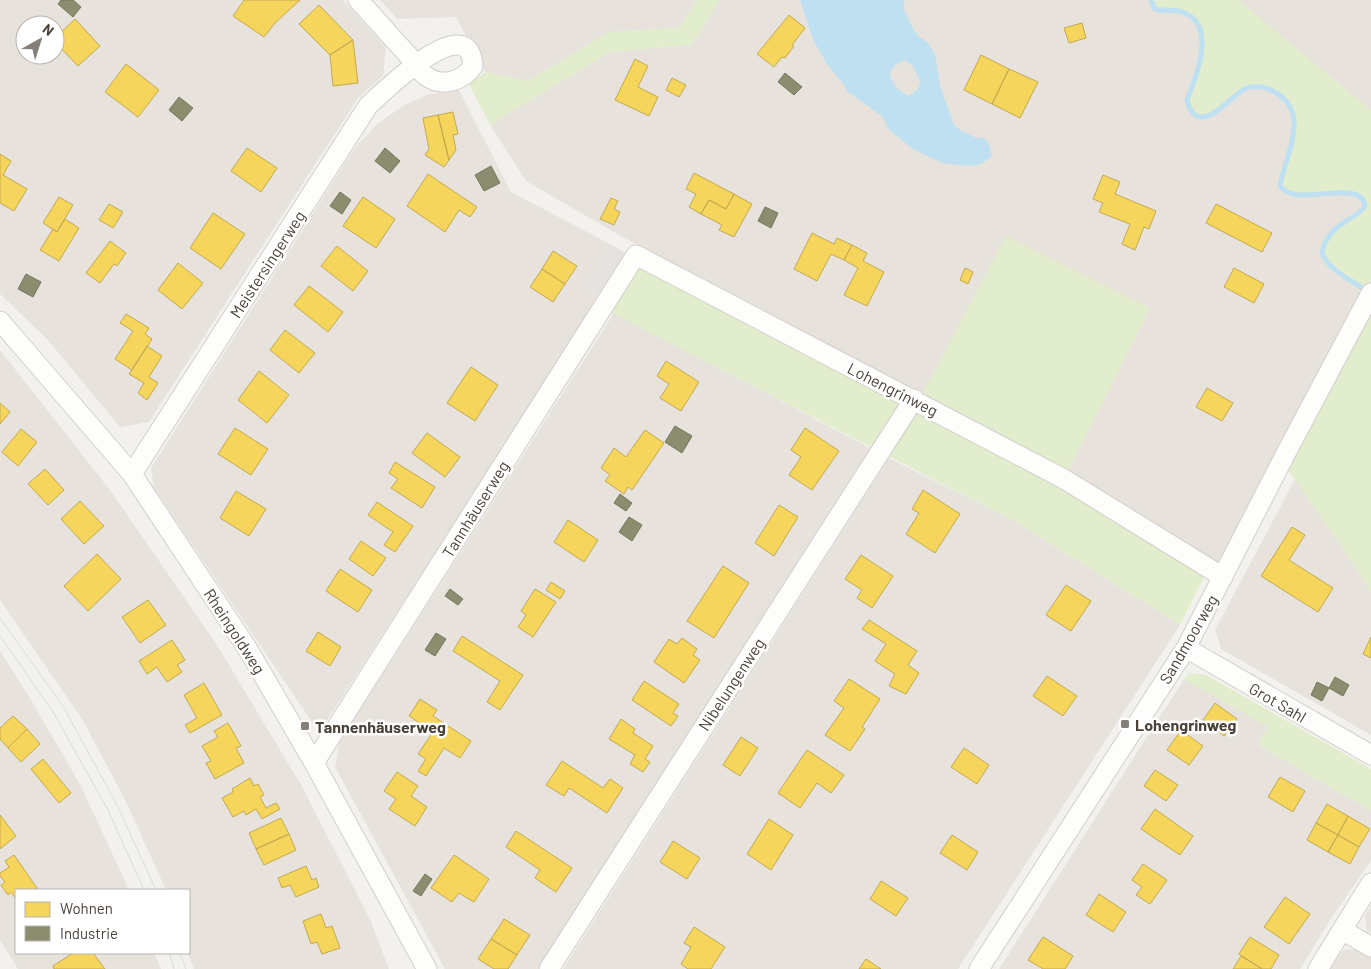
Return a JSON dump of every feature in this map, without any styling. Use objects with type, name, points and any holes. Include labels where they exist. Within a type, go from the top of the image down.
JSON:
[{"type":"street","name":"Meistersingerweg","points":[[132,474],[368,106],[390,84],[416,65],[358,0]]},
{"type":"street","name":"Lohengrinweg","points":[[636,255],[1064,479],[1223,577]]},
{"type":"street","name":"Tannhäuserweg","points":[[314,762],[636,255]]},
{"type":"street","name":"Sandmoorweg","points":[[978,969],[1186,648],[1370,295]]},
{"type":"street","name":"Rheingoldweg","points":[[0,322],[132,474],[249,651],[314,762],[427,969]]},
{"type":"street","name":"Nibelungenweg","points":[[549,969],[914,399]]},
{"type":"street","name":"Grot Sahl","points":[[1186,648],[1371,755]]},
{"type":"street","points":[[1318,969],[1371,883]]},
{"type":"street","points":[[1342,930],[1371,947]]},
{"type":"shaded area","points":[[0,0],[343,0],[386,48],[383,76],[358,98],[149,422],[120,427],[47,339],[0,294]]},
{"type":"shaded area","points":[[380,0],[697,0],[679,28],[608,32],[529,81],[485,72],[456,17],[397,19]]},
{"type":"shaded area","points":[[720,0],[1151,0],[1151,3],[1163,11],[1179,10],[1187,13],[1193,18],[1201,31],[1201,55],[1198,72],[1187,100],[1197,115],[1210,114],[1242,90],[1256,87],[1273,91],[1286,102],[1294,121],[1294,133],[1285,165],[1296,195],[1323,193],[1355,194],[1364,201],[1363,209],[1339,224],[1330,235],[1322,253],[1330,265],[1362,288],[1364,293],[1223,577],[1064,479],[1150,308],[919,402],[803,343],[808,333],[626,239],[526,181],[490,125],[610,52],[691,45]]},
{"type":"shaded area","points":[[1237,0],[1371,0],[1371,111]]},
{"type":"shaded area","points":[[459,90],[511,192],[612,245],[585,287],[600,297],[324,725],[314,725],[154,488],[151,468],[354,149],[377,124],[403,106],[426,95]]},
{"type":"shaded area","points":[[612,245],[634,258],[600,297],[585,287]]},
{"type":"shaded area","points":[[614,313],[870,448],[539,969],[445,969],[335,767],[339,743]]},
{"type":"shaded area","points":[[0,350],[110,490],[217,645],[300,783],[370,919],[389,969],[194,969],[188,954],[190,954],[190,889],[166,889],[127,804],[84,722],[0,600]]},
{"type":"shaded area","points":[[889,458],[1014,521],[1180,625],[958,969],[563,969]]},
{"type":"shaded area","points":[[1295,479],[1371,591],[1371,735],[1221,649],[1215,630]]},
{"type":"shaded area","points":[[0,651],[30,698],[81,786],[129,889],[15,889],[15,954],[154,954],[161,969],[18,969],[0,940]]},
{"type":"shaded area","points":[[1184,679],[1269,727],[1258,745],[1371,811],[1371,861],[1332,917],[1300,969],[999,969]]},
{"type":"shaded area","points":[[1371,906],[1371,933],[1367,931],[1365,916]]},
{"type":"shaded area","points":[[1358,949],[1371,956],[1371,969],[1330,969],[1343,950]]},
{"type":"green space","points":[[697,0],[720,0],[691,45],[610,52],[490,125],[469,84],[485,72],[529,81],[608,32],[679,28]]},
{"type":"green space","points":[[1151,0],[1238,0],[1371,110],[1371,591],[1295,479],[1279,459],[1364,293],[1362,288],[1338,272],[1326,261],[1322,253],[1328,237],[1338,227],[1363,209],[1363,201],[1357,196],[1337,193],[1294,195],[1287,193],[1280,186],[1291,148],[1294,122],[1292,110],[1285,100],[1273,91],[1267,88],[1250,87],[1235,95],[1215,112],[1201,115],[1193,113],[1188,106],[1187,100],[1199,66],[1202,41],[1200,29],[1195,20],[1185,13],[1155,9]]},
{"type":"green space","points":[[1006,236],[1150,308],[1064,479],[1208,569],[1180,625],[1014,521],[602,308],[636,255],[918,402]]},
{"type":"green space","points":[[1189,673],[1206,675],[1371,769],[1371,811],[1258,745],[1268,727],[1184,679]]},
{"type":"water","points":[[800,0],[905,0],[903,7],[912,27],[918,36],[927,42],[935,54],[940,86],[954,125],[974,137],[986,139],[990,147],[991,157],[981,164],[970,166],[942,163],[913,149],[888,128],[882,116],[848,92],[829,67],[813,40]],"holes":[[[905,60],[913,66],[921,83],[917,90],[909,96],[896,87],[890,73],[895,65]]]},
{"type":"building: Wohnen","points":[[244,0],[300,0],[275,23],[264,37],[233,16]]},
{"type":"building: Wohnen","points":[[319,5],[353,40],[330,55],[299,24]]},
{"type":"building: Wohnen","points":[[789,15],[805,28],[785,58],[782,57],[774,67],[757,54]]},
{"type":"building: Wohnen","points":[[75,19],[100,46],[78,66],[65,52],[65,28]]},
{"type":"building: Wohnen","points":[[1082,23],[1086,38],[1069,43],[1064,28]]},
{"type":"building: Wohnen","points":[[353,40],[358,83],[333,86],[330,55]]},
{"type":"building: Wohnen","points":[[981,55],[1009,69],[992,104],[964,90]]},
{"type":"building: Wohnen","points":[[635,59],[648,66],[638,87],[658,97],[649,116],[615,100]]},
{"type":"building: Wohnen","points":[[126,64],[159,90],[138,117],[105,92]]},
{"type":"building: Wohnen","points":[[1009,69],[1038,82],[1020,118],[992,104]]},
{"type":"building: Wohnen","points":[[672,78],[686,85],[679,97],[666,90]]},
{"type":"building: Wohnen","points":[[453,112],[458,134],[453,135],[456,150],[449,160],[438,115]]},
{"type":"building: Wohnen","points":[[438,115],[449,160],[444,167],[425,155],[429,149],[423,118]]},
{"type":"building: Wohnen","points":[[247,148],[277,168],[261,192],[231,171]]},
{"type":"building: Wohnen","points":[[0,154],[11,161],[3,175],[27,189],[14,211],[0,203]]},
{"type":"building: Wohnen","points":[[694,173],[734,194],[726,209],[709,200],[701,214],[689,207],[696,194],[686,189]]},
{"type":"building: Wohnen","points":[[428,174],[477,207],[470,217],[459,210],[445,232],[407,206]]},
{"type":"building: Wohnen","points":[[1103,175],[1120,182],[1115,194],[1156,211],[1149,229],[1144,227],[1135,250],[1122,244],[1130,224],[1099,212],[1103,203],[1093,199]]},
{"type":"building: Wohnen","points":[[734,194],[752,204],[734,237],[719,230],[722,225],[701,214],[709,200],[726,209]]},
{"type":"building: Wohnen","points":[[59,197],[73,205],[57,232],[43,223]]},
{"type":"building: Wohnen","points":[[363,197],[395,219],[376,248],[343,226]]},
{"type":"building: Wohnen","points":[[611,198],[618,201],[614,209],[620,212],[614,225],[600,219]]},
{"type":"building: Wohnen","points":[[109,204],[123,212],[113,228],[99,220]]},
{"type":"building: Wohnen","points":[[1216,204],[1272,233],[1262,252],[1206,223]]},
{"type":"building: Wohnen","points":[[213,213],[245,234],[221,269],[190,248]]},
{"type":"building: Wohnen","points":[[65,219],[79,228],[59,261],[40,250],[53,229],[57,232]]},
{"type":"building: Wohnen","points":[[812,233],[834,244],[837,238],[852,245],[844,260],[831,254],[817,281],[794,269]]},
{"type":"building: Wohnen","points":[[110,241],[126,253],[117,266],[114,264],[100,283],[86,273]]},
{"type":"building: Wohnen","points":[[852,245],[867,253],[863,261],[884,272],[867,306],[844,295],[858,268],[844,260]]},
{"type":"building: Wohnen","points":[[337,246],[368,271],[353,291],[321,266]]},
{"type":"building: Wohnen","points":[[553,251],[577,266],[565,284],[542,269]]},
{"type":"building: Wohnen","points":[[178,263],[203,283],[182,309],[158,290]]},
{"type":"building: Wohnen","points":[[965,268],[973,272],[968,284],[960,280]]},
{"type":"building: Wohnen","points":[[1234,268],[1264,284],[1254,303],[1224,287]]},
{"type":"building: Wohnen","points":[[542,269],[565,284],[553,302],[530,287]]},
{"type":"building: Wohnen","points":[[309,286],[343,312],[328,332],[294,305]]},
{"type":"building: Wohnen","points":[[126,314],[149,328],[145,334],[152,339],[132,370],[115,359],[133,331],[120,323]]},
{"type":"building: Wohnen","points":[[285,330],[315,353],[299,373],[270,350]]},
{"type":"building: Wohnen","points":[[147,346],[162,356],[149,377],[158,383],[147,400],[138,393],[144,383],[129,374]]},
{"type":"building: Wohnen","points":[[666,361],[699,382],[681,411],[660,398],[669,384],[657,376]]},
{"type":"building: Wohnen","points":[[471,367],[498,385],[475,421],[447,403]]},
{"type":"building: Wohnen","points":[[259,371],[289,395],[267,423],[238,400]]},
{"type":"building: Wohnen","points":[[1207,388],[1233,403],[1222,421],[1196,407]]},
{"type":"building: Wohnen","points":[[0,403],[10,412],[0,424]]},
{"type":"building: Wohnen","points":[[235,428],[268,449],[251,475],[218,454]]},
{"type":"building: Wohnen","points":[[805,428],[839,451],[812,490],[789,475],[801,457],[791,450]]},
{"type":"building: Wohnen","points":[[21,429],[37,442],[18,466],[2,452]]},
{"type":"building: Wohnen","points":[[645,430],[664,443],[632,490],[628,487],[624,494],[605,481],[610,475],[601,468],[614,448],[626,457]]},
{"type":"building: Wohnen","points":[[427,433],[460,457],[445,477],[412,453]]},
{"type":"building: Wohnen","points":[[395,462],[435,487],[422,508],[391,488],[398,479],[389,473]]},
{"type":"building: Wohnen","points":[[45,469],[64,490],[48,505],[28,484]]},
{"type":"building: Wohnen","points":[[923,490],[960,514],[935,553],[906,534],[919,513],[912,509]]},
{"type":"building: Wohnen","points":[[236,491],[266,509],[249,536],[220,518]]},
{"type":"building: Wohnen","points":[[80,501],[104,526],[84,544],[61,519]]},
{"type":"building: Wohnen","points":[[377,502],[413,526],[395,552],[384,545],[393,532],[368,515]]},
{"type":"building: Wohnen","points":[[779,505],[798,517],[774,556],[755,543]]},
{"type":"building: Wohnen","points":[[568,520],[598,540],[584,562],[554,542]]},
{"type":"building: Wohnen","points":[[1292,527],[1305,535],[1289,560],[1333,588],[1318,612],[1261,576]]},
{"type":"building: Wohnen","points":[[361,541],[386,558],[373,576],[349,559]]},
{"type":"building: Wohnen","points":[[97,554],[121,579],[88,611],[64,586]]},
{"type":"building: Wohnen","points":[[861,555],[893,576],[872,608],[857,598],[862,590],[845,579]]},
{"type":"building: Wohnen","points":[[723,566],[749,583],[714,638],[687,621]]},
{"type":"building: Wohnen","points":[[340,569],[372,590],[358,612],[326,591]]},
{"type":"building: Wohnen","points":[[551,582],[565,591],[560,599],[546,590]]},
{"type":"building: Wohnen","points":[[1066,585],[1091,601],[1071,631],[1046,615]]},
{"type":"building: Wohnen","points":[[535,589],[556,602],[533,637],[518,627],[526,615],[521,611]]},
{"type":"building: Wohnen","points":[[148,600],[166,625],[140,643],[122,617]]},
{"type":"building: Wohnen","points":[[869,620],[917,651],[908,665],[919,673],[906,694],[889,686],[895,674],[875,661],[886,644],[862,629]]},
{"type":"building: Wohnen","points":[[318,632],[341,647],[330,666],[306,651]]},
{"type":"building: Wohnen","points":[[462,636],[523,675],[500,710],[487,702],[500,681],[453,651]]},
{"type":"building: Wohnen","points":[[1371,637],[1371,658],[1363,654]]},
{"type":"building: Wohnen","points":[[682,638],[697,649],[693,655],[700,660],[684,683],[654,662],[669,639],[677,644]]},
{"type":"building: Wohnen","points":[[172,640],[185,660],[177,665],[182,672],[167,682],[157,667],[147,674],[139,661]]},
{"type":"building: Wohnen","points":[[1047,676],[1077,696],[1063,716],[1033,696]]},
{"type":"building: Wohnen","points":[[849,679],[880,699],[862,727],[865,729],[850,751],[825,735],[844,708],[834,701]]},
{"type":"building: Wohnen","points":[[644,681],[679,704],[673,713],[678,716],[671,726],[632,700]]},
{"type":"building: Wohnen","points":[[204,683],[222,715],[190,733],[185,725],[197,718],[184,695]]},
{"type":"building: Wohnen","points":[[420,699],[437,710],[433,716],[471,741],[460,758],[444,748],[426,776],[418,771],[426,759],[418,754],[433,732],[409,716]]},
{"type":"building: Wohnen","points":[[1215,703],[1237,719],[1224,736],[1203,720]]},
{"type":"building: Wohnen","points":[[13,716],[27,729],[8,748],[0,739],[0,728]]},
{"type":"building: Wohnen","points":[[621,719],[635,729],[633,733],[653,746],[645,759],[650,762],[643,772],[630,764],[635,755],[609,739]]},
{"type":"building: Wohnen","points":[[228,723],[241,746],[236,748],[244,763],[215,779],[206,763],[211,761],[202,746],[218,737],[214,731]]},
{"type":"building: Wohnen","points":[[27,729],[40,744],[21,762],[8,748]]},
{"type":"building: Wohnen","points":[[1181,730],[1203,746],[1189,765],[1167,750]]},
{"type":"building: Wohnen","points":[[741,737],[758,748],[740,776],[723,765]]},
{"type":"building: Wohnen","points":[[964,748],[989,765],[977,784],[951,767]]},
{"type":"building: Wohnen","points":[[807,750],[844,775],[831,793],[817,783],[800,808],[778,793]]},
{"type":"building: Wohnen","points":[[43,759],[71,793],[59,803],[31,769]]},
{"type":"building: Wohnen","points":[[562,761],[603,788],[610,779],[623,788],[607,813],[569,788],[564,796],[546,785]]},
{"type":"building: Wohnen","points":[[1155,770],[1178,785],[1166,801],[1144,786]]},
{"type":"building: Wohnen","points":[[397,772],[418,786],[411,796],[427,807],[415,826],[389,809],[396,799],[384,791]]},
{"type":"building: Wohnen","points":[[1280,777],[1305,791],[1293,812],[1268,797]]},
{"type":"building: Wohnen","points":[[250,778],[254,786],[258,784],[264,795],[260,797],[266,808],[276,803],[280,809],[262,819],[256,809],[246,815],[244,811],[233,817],[222,798],[233,792],[232,789]]},
{"type":"building: Wohnen","points":[[1327,804],[1348,816],[1338,835],[1316,823]]},
{"type":"building: Wohnen","points":[[1155,809],[1193,836],[1180,855],[1141,829]]},
{"type":"building: Wohnen","points":[[0,815],[16,836],[0,849]]},
{"type":"building: Wohnen","points":[[1348,816],[1370,829],[1359,847],[1338,835]]},
{"type":"building: Wohnen","points":[[281,818],[289,834],[256,849],[249,833]]},
{"type":"building: Wohnen","points":[[769,819],[793,835],[771,870],[747,854]]},
{"type":"building: Wohnen","points":[[1316,823],[1338,835],[1328,852],[1307,840]]},
{"type":"building: Wohnen","points":[[516,831],[572,868],[556,892],[535,878],[540,870],[506,847]]},
{"type":"building: Wohnen","points":[[289,834],[296,850],[264,865],[256,849]]},
{"type":"building: Wohnen","points":[[952,835],[978,852],[967,870],[940,853]]},
{"type":"building: Wohnen","points":[[1338,835],[1359,847],[1350,864],[1328,852]]},
{"type":"building: Wohnen","points":[[673,841],[700,858],[687,879],[660,862]]},
{"type":"building: Wohnen","points":[[14,855],[37,888],[15,889],[15,898],[11,892],[8,895],[1,885],[5,882],[0,876],[0,873],[9,867],[5,861]]},
{"type":"building: Wohnen","points":[[454,855],[489,879],[474,902],[459,893],[452,902],[431,888]]},
{"type":"building: Wohnen","points":[[1143,864],[1167,880],[1150,904],[1136,895],[1142,887],[1132,880]]},
{"type":"building: Wohnen","points":[[306,866],[312,880],[316,878],[319,887],[296,897],[290,885],[282,888],[278,878]]},
{"type":"building: Wohnen","points":[[881,881],[908,898],[896,916],[870,899]]},
{"type":"building: Wohnen","points":[[1099,894],[1126,912],[1113,932],[1086,915]]},
{"type":"building: Wohnen","points":[[1285,897],[1310,914],[1289,944],[1264,927]]},
{"type":"building: Wohnen","points":[[321,914],[326,928],[332,926],[340,948],[322,954],[317,942],[311,944],[303,921]]},
{"type":"building: Wohnen","points":[[504,919],[530,935],[517,955],[491,939]]},
{"type":"building: Wohnen","points":[[694,927],[725,947],[711,969],[688,969],[681,964],[691,947],[684,943]]},
{"type":"building: Wohnen","points":[[1043,937],[1073,956],[1065,969],[1043,969],[1028,960]]},
{"type":"building: Wohnen","points":[[1250,937],[1279,955],[1271,969],[1262,969],[1239,954]]},
{"type":"building: Wohnen","points":[[491,939],[517,955],[508,969],[494,969],[478,959]]},
{"type":"building: Wohnen","points":[[71,954],[94,954],[105,969],[54,969],[53,966]]},
{"type":"building: Wohnen","points":[[1241,956],[1262,969],[1233,969]]},
{"type":"building: Wohnen","points":[[866,959],[881,969],[859,969]]},
{"type":"building: Industrie","points":[[61,0],[73,0],[81,7],[73,17],[58,4]]},
{"type":"building: Industrie","points":[[785,73],[802,87],[794,95],[778,82]]},
{"type":"building: Industrie","points":[[179,97],[193,108],[182,121],[169,110]]},
{"type":"building: Industrie","points":[[385,148],[400,161],[390,173],[375,161]]},
{"type":"building: Industrie","points":[[491,166],[500,183],[484,191],[475,175]]},
{"type":"building: Industrie","points":[[340,192],[351,200],[342,214],[330,206]]},
{"type":"building: Industrie","points":[[765,207],[778,213],[771,228],[758,221]]},
{"type":"building: Industrie","points":[[26,274],[41,282],[33,297],[18,289]]},
{"type":"building: Industrie","points":[[675,426],[692,436],[682,453],[665,442]]},
{"type":"building: Industrie","points":[[620,494],[632,503],[626,511],[614,503]]},
{"type":"building: Industrie","points":[[629,517],[642,525],[632,541],[619,532]]},
{"type":"building: Industrie","points":[[450,589],[463,599],[458,605],[445,596]]},
{"type":"building: Industrie","points":[[436,633],[446,639],[435,656],[425,650]]},
{"type":"building: Industrie","points":[[1335,677],[1349,685],[1343,696],[1329,688]]},
{"type":"building: Industrie","points":[[1317,682],[1329,688],[1322,701],[1311,695]]},
{"type":"building: Industrie","points":[[425,874],[432,879],[421,896],[413,891]]},
{"type":"waterway","points":[[1151,0],[1155,9],[1185,13],[1195,20],[1200,29],[1202,41],[1199,66],[1187,100],[1194,114],[1201,117],[1215,113],[1247,88],[1267,88],[1285,100],[1292,110],[1294,122],[1291,148],[1280,186],[1288,192],[1299,195],[1351,193],[1360,197],[1365,205],[1363,209],[1338,227],[1328,237],[1322,253],[1334,269],[1362,288]]},
{"type":"tram line","points":[[0,618],[63,706],[117,805],[156,889]]},
{"type":"tram line","points":[[0,636],[53,712],[108,810],[144,889]]},
{"type":"tram line","points":[[169,954],[174,969]]},
{"type":"tram line","points":[[180,954],[186,969]]},
{"type":"place","name":"Lohengrinweg","points":[[1125,724]]},
{"type":"place","name":"Tannenhäuserweg","points":[[305,726]]}]
